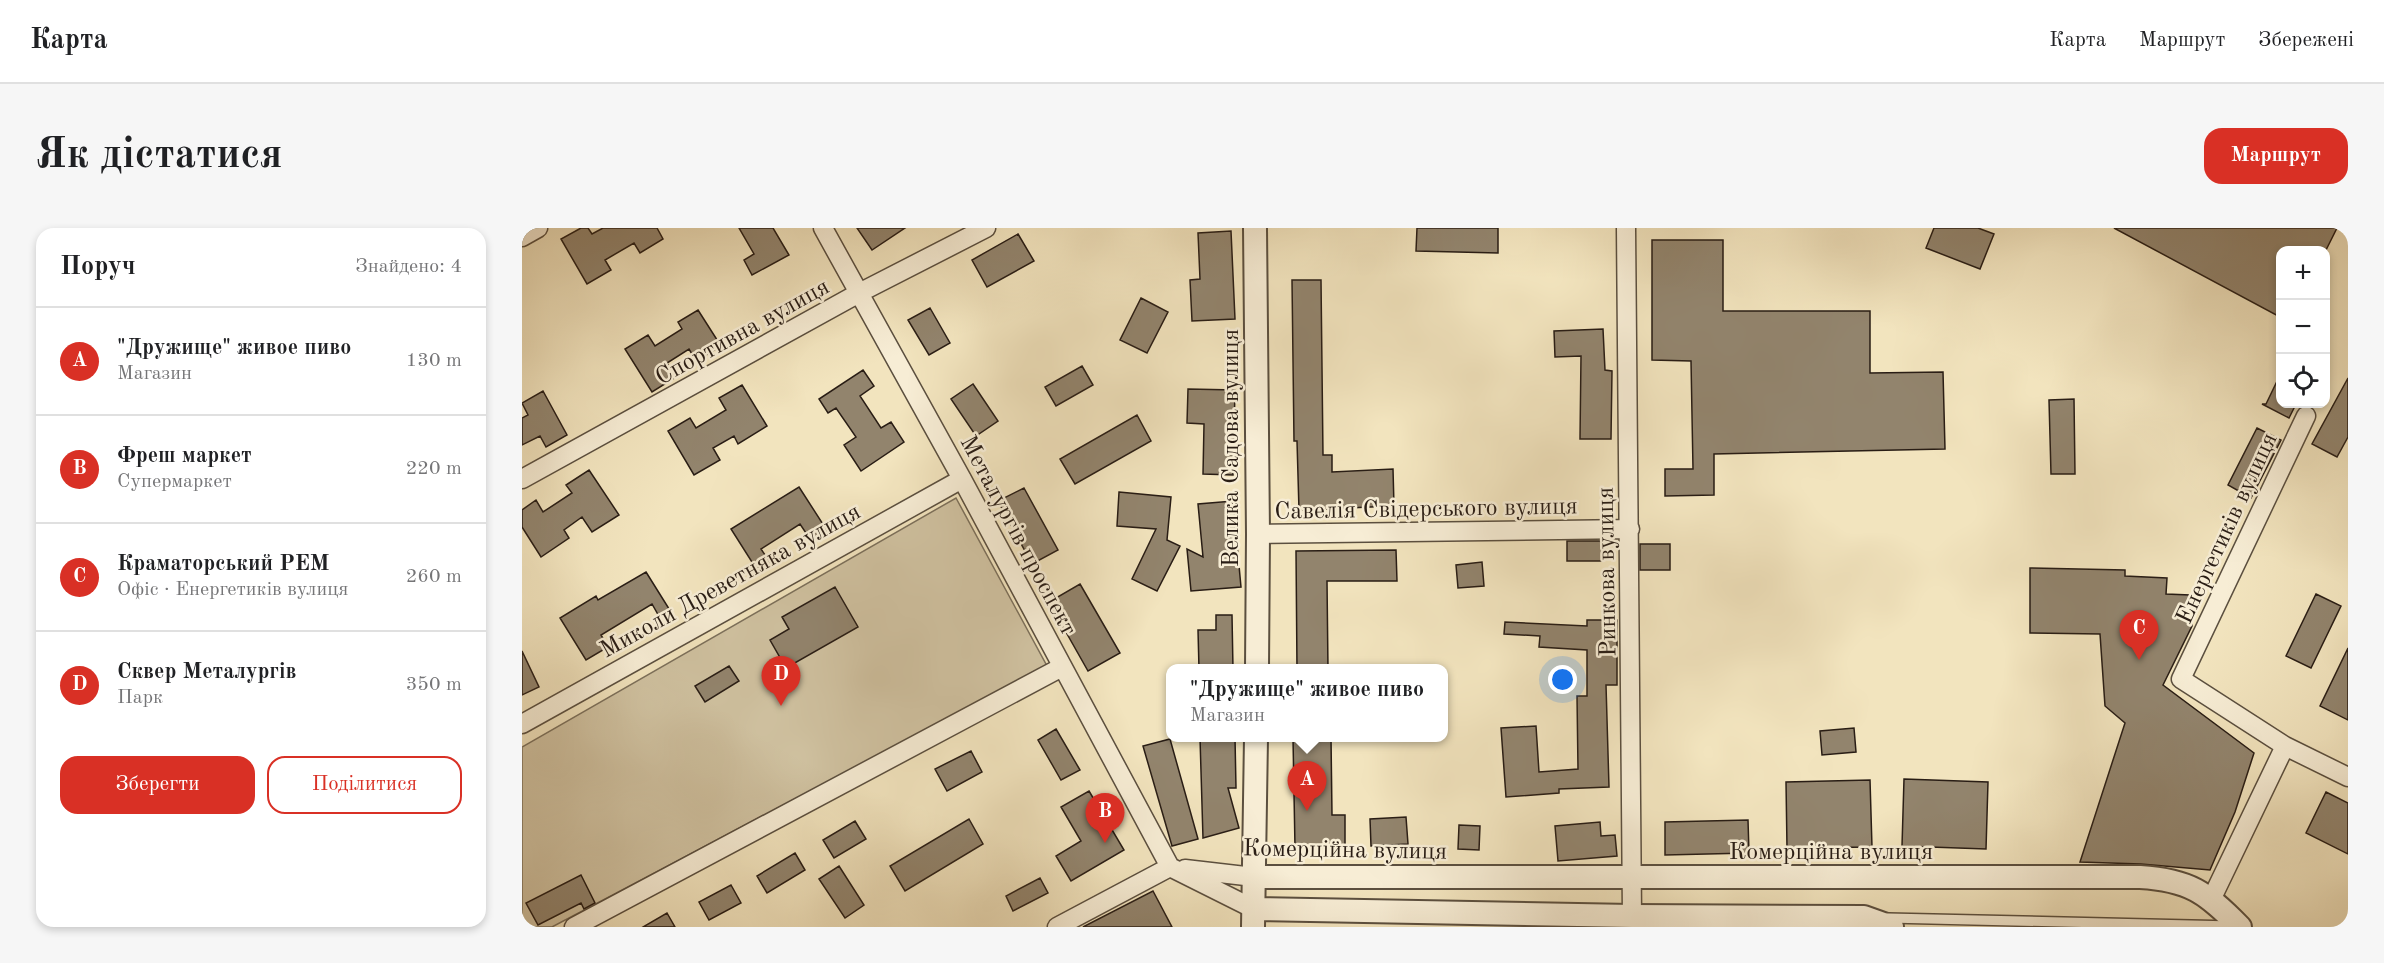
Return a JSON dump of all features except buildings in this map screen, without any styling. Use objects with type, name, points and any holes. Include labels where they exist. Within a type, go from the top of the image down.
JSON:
[{"type":"street","points":[[522,237],[538,228]]},
{"type":"street","name":"Металургів проспект","points":[[823,228],[962,479],[1170,867]]},
{"type":"street","name":"Спортивна вулиця","points":[[522,479],[859,293],[986,228]]},
{"type":"street","name":"Велика Садова вулиця","points":[[1255,228],[1257,664]]},
{"type":"street","name":"Ринкова вулиця","points":[[1626,228],[1634,879],[1632,916]]},
{"type":"street","name":"Енергетиків вулиця","points":[[2285,746],[2181,678],[2306,416]]},
{"type":"street","name":"Миколи Древетняка вулиця","points":[[522,724],[962,479]]},
{"type":"street","name":"Савелія Свідерського вулиця","points":[[1258,534],[1630,530]]},
{"type":"street","points":[[574,927],[1062,667]]},
{"type":"street","points":[[1254,918],[1256,742]]},
{"type":"street","points":[[2211,900],[2285,746],[2348,777]]},
{"type":"street","points":[[1057,927],[1170,867],[1254,918],[1538,914],[1565,921],[1606,921],[1632,916],[1864,917],[1892,927]]},
{"type":"street","name":"Комерційна вулиця","points":[[1170,867],[1254,877],[1634,879],[2140,877],[2177,881],[2191,886],[2211,900],[2240,926]]},
{"type":"street","points":[[1537,877],[1538,914]]},
{"type":"lane","points":[[1864,917],[1944,921],[2240,926]]},
{"type":"shaded area","points":[[956,498],[1047,666],[552,927],[522,927],[522,747]]},
{"type":"place","name":"Краматорський РЕМ","points":[[2139,660]]},
{"type":"place","name":"Сквер Металургів","points":[[781,706]]},
{"type":"place","name":"\"Дружище\" живое пиво","points":[[1307,811]]},
{"type":"place","name":"Фреш маркет","points":[[1105,843]]}]
